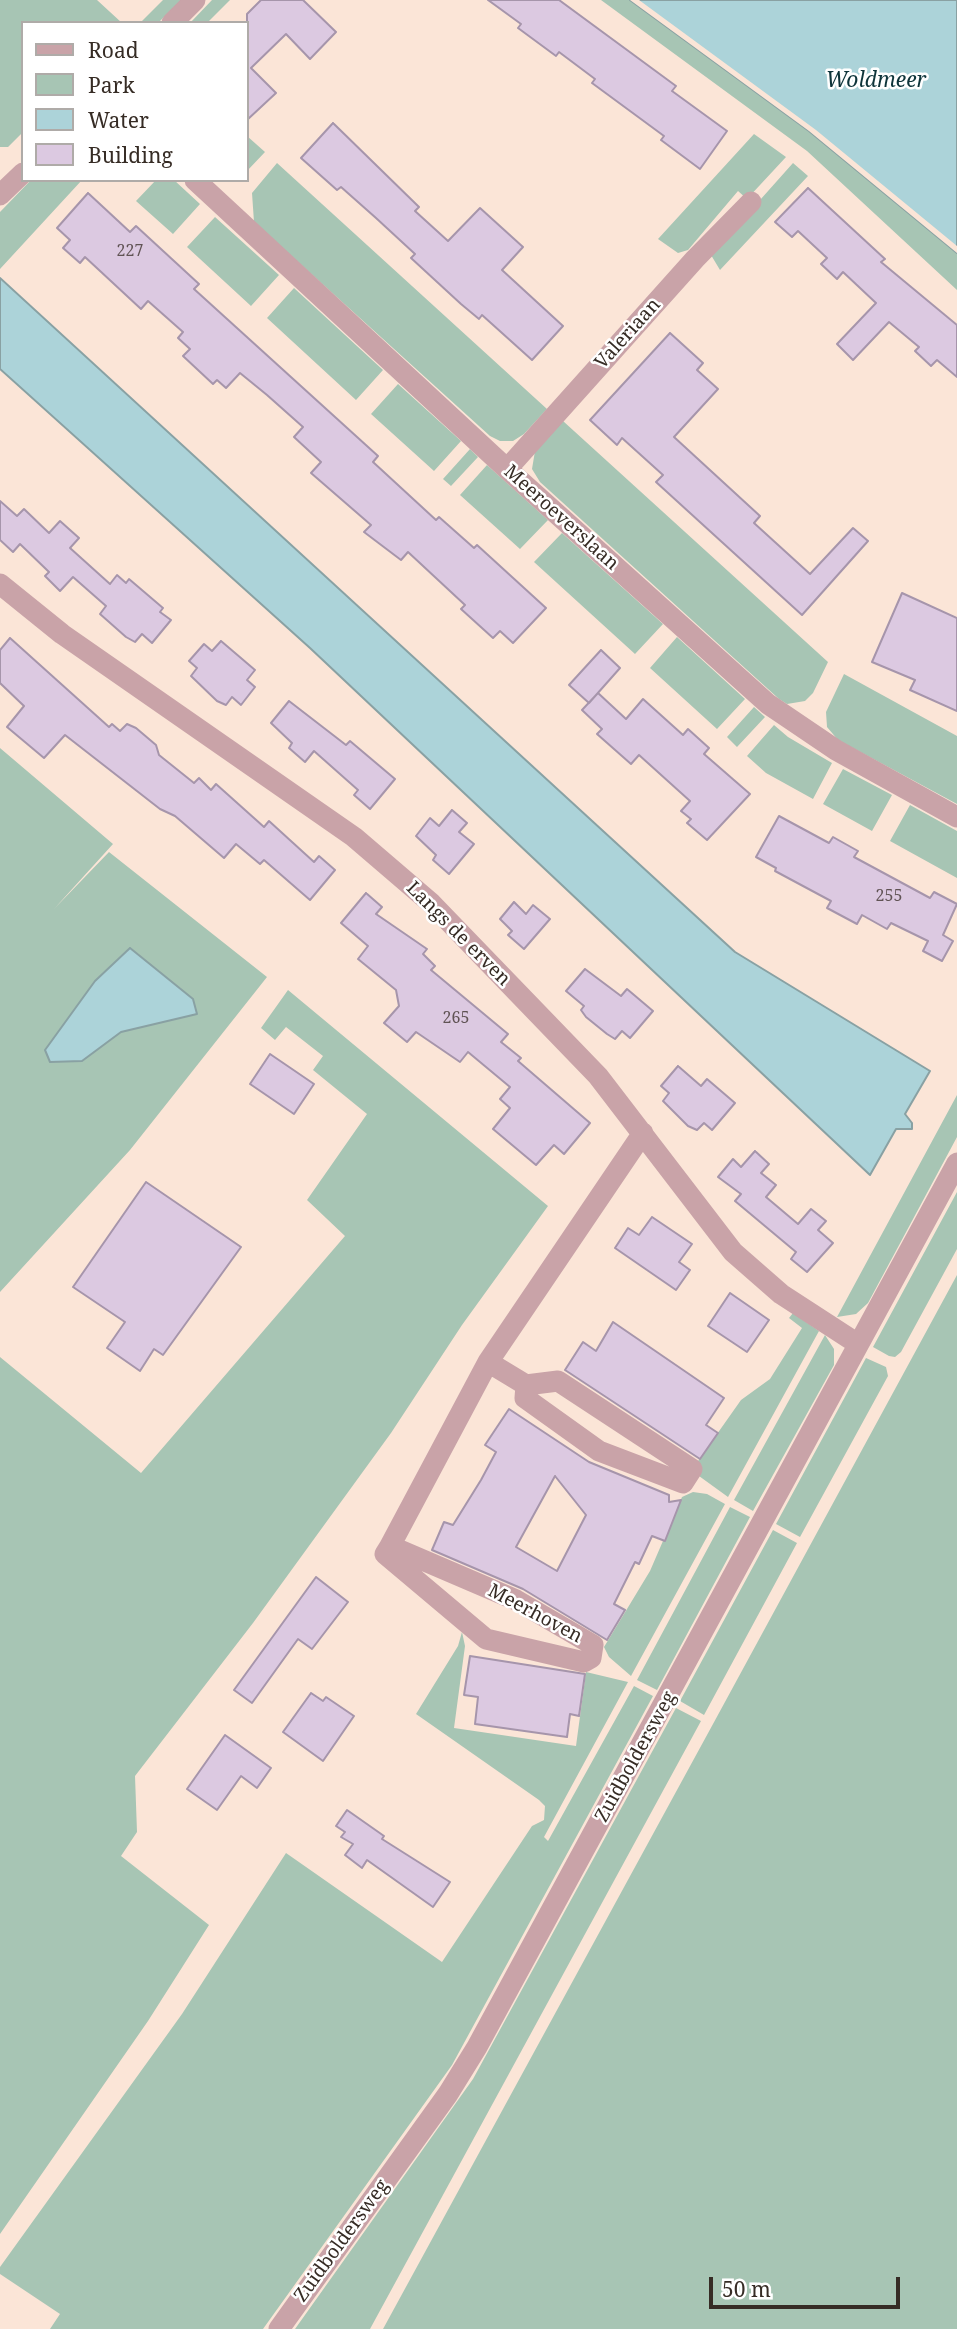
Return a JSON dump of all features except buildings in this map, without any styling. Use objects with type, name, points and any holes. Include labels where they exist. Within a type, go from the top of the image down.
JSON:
[{"type":"street","points":[[174,21],[195,0]]},
{"type":"street","name":"Meeroeverslaan","points":[[197,182],[507,469],[768,704],[836,750],[957,817]]},
{"type":"street","name":"Valeriaan","points":[[507,469],[689,266],[751,202]]},
{"type":"street","name":"Langs de erven","points":[[0,584],[62,634],[354,837],[422,895],[598,1076],[733,1252],[781,1294],[858,1344]]},
{"type":"street","points":[[390,1546],[488,1362],[643,1133]]},
{"type":"street","name":"Zuidboldersweg","points":[[279,2329],[463,2072],[957,1163]]},
{"type":"street","points":[[488,1362],[526,1385],[558,1381],[692,1469],[683,1483],[599,1451],[525,1398],[526,1385]]},
{"type":"street","name":"Meerhoven","points":[[390,1546],[516,1600],[593,1645],[592,1658],[584,1662],[485,1639],[385,1554],[390,1546]]},
{"type":"green space","points":[[0,0],[97,0],[120,21],[21,21],[21,134],[8,147],[0,147]]},
{"type":"green space","points":[[163,0],[181,0],[160,21],[142,21]]},
{"type":"green space","points":[[212,0],[230,0],[209,21],[192,21]]},
{"type":"green space","points":[[601,0],[630,0],[825,143],[957,253],[957,290],[807,151]]},
{"type":"green space","points":[[754,134],[786,157],[747,199],[738,191],[688,250],[678,253],[658,239]]},
{"type":"green space","points":[[248,137],[265,152],[248,170]]},
{"type":"green space","points":[[277,163],[547,409],[524,434],[513,441],[500,441],[490,436],[254,222],[252,193]]},
{"type":"green space","points":[[793,163],[808,176],[720,270],[711,255]]},
{"type":"green space","points":[[29,182],[80,182],[0,269],[0,212]]},
{"type":"green space","points":[[154,182],[176,182],[200,204],[173,234],[136,201]]},
{"type":"green space","points":[[215,217],[279,275],[251,306],[187,247]]},
{"type":"green space","points":[[294,288],[383,370],[356,400],[267,318]]},
{"type":"green space","points":[[398,384],[461,441],[434,471],[371,414]]},
{"type":"green space","points":[[563,421],[828,662],[813,693],[805,701],[787,704],[779,699],[540,482],[532,469],[535,451]]},
{"type":"green space","points":[[470,449],[478,457],[451,486],[443,479]]},
{"type":"green space","points":[[487,465],[548,520],[520,549],[460,495]]},
{"type":"green space","points":[[562,533],[663,624],[635,654],[534,562]]},
{"type":"green space","points":[[677,637],[745,699],[717,729],[650,668]]},
{"type":"green space","points":[[844,674],[957,736],[957,804],[838,740],[827,727],[826,712]]},
{"type":"green space","points":[[754,707],[765,717],[737,747],[727,737]]},
{"type":"green space","points":[[774,725],[788,737],[832,763],[813,799],[766,773],[747,756]]},
{"type":"green space","points":[[0,748],[113,844],[54,909],[109,852],[267,977],[130,1150],[0,1292]],"holes":[[[193,999],[197,1014],[121,1032]]]},
{"type":"green space","points":[[843,769],[892,795],[872,831],[823,804]]},
{"type":"green space","points":[[910,805],[957,831],[957,878],[890,841]]},
{"type":"green space","points":[[288,990],[548,1206],[462,1325],[391,1433],[253,1623],[135,1776],[137,1832],[121,1856],[209,1925],[148,2021],[0,2234],[0,1357],[141,1473],[345,1236],[307,1200],[367,1114],[313,1070],[323,1056],[286,1027],[275,1040],[261,1028]]},
{"type":"green space","points":[[957,1095],[957,1137],[868,1303],[856,1314],[837,1317]]},
{"type":"green space","points":[[957,1192],[957,1249],[901,1352],[895,1357],[889,1356],[873,1347]]},
{"type":"green space","points":[[957,1275],[957,2329],[383,2329],[713,1724]]},
{"type":"green space","points":[[793,1313],[819,1331],[728,1497],[699,1476],[698,1461],[741,1400],[770,1379],[802,1328],[789,1318]]},
{"type":"green space","points":[[825,1335],[834,1349],[834,1365],[753,1511],[734,1500]]},
{"type":"green space","points":[[866,1358],[886,1367],[888,1376],[800,1537],[776,1524]]},
{"type":"green space","points":[[693,1492],[707,1494],[725,1504],[631,1676],[609,1657],[604,1647],[650,1571],[682,1497]]},
{"type":"green space","points":[[730,1507],[750,1517],[657,1690],[637,1680]]},
{"type":"green space","points":[[773,1530],[797,1543],[704,1715],[680,1701]]},
{"type":"green space","points":[[462,1632],[465,1646],[454,1728],[576,1746],[586,1672],[628,1682],[544,1837],[548,1841],[634,1686],[653,1696],[452,2065],[263,2329],[50,2329],[60,2314],[0,2274],[0,2267],[182,2014],[286,1853],[442,1962],[532,1826],[544,1820],[545,1806],[539,1800],[416,1714],[458,1646]]},
{"type":"green space","points":[[676,1708],[701,1721],[370,2329],[295,2329],[473,2079]]},
{"type":"water","name":"Woldmeer","points":[[630,0],[957,0],[957,253],[809,131]]},
{"type":"water","points":[[0,278],[735,952],[930,1071],[905,1114],[912,1123],[912,1129],[896,1129],[870,1175],[310,648],[0,369]]},
{"type":"water","points":[[130,948],[193,999],[197,1014],[121,1032],[82,1061],[50,1062],[45,1050],[95,981]]},
{"type":"pier","points":[[630,0],[639,0],[816,130],[957,246],[957,253],[809,131]]}]
